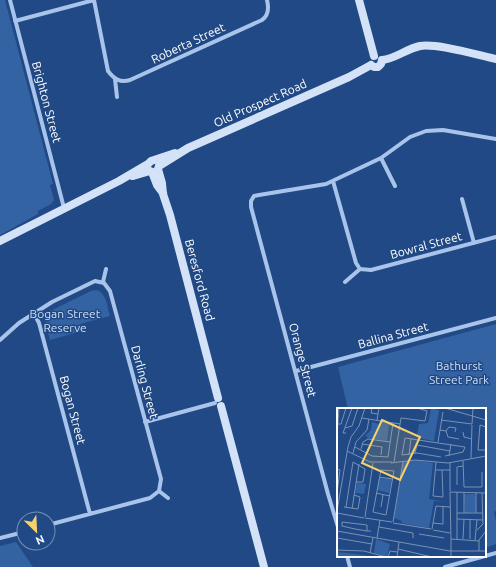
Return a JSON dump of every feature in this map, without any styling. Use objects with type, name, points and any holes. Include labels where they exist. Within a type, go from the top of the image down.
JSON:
[{"type":"main road","points":[[359,0],[374,56]]},
{"type":"main road","points":[[374,56],[370,60],[371,65],[378,67],[382,60],[413,48],[424,46],[439,47],[496,59]]},
{"type":"main road","points":[[374,56],[379,56],[382,60]]},
{"type":"main road","name":"Old Prospect Road","points":[[0,241],[119,181],[154,167],[188,148],[349,77],[371,65]]},
{"type":"main road","name":"Beresford Road","points":[[154,167],[162,183],[163,194],[170,215],[218,402],[264,567]]},
{"type":"street","name":"Brighton Street","points":[[10,0],[64,208]]},
{"type":"street","points":[[15,21],[94,0],[108,68],[115,79],[117,97]]},
{"type":"street","name":"Roberta Street","points":[[115,79],[122,81],[130,80],[262,20],[269,15],[267,0]]},
{"type":"street","name":"Orange Street","points":[[337,524],[250,198],[259,195],[321,185],[333,181],[381,158],[410,137],[426,131],[443,130],[496,139]]},
{"type":"street","points":[[381,158],[395,186]]},
{"type":"street","points":[[333,181],[356,263],[360,269],[345,282]]},
{"type":"street","points":[[462,199],[474,243]]},
{"type":"street","name":"Bowral Street","points":[[360,269],[371,270],[496,237]]},
{"type":"street","points":[[0,340],[34,313],[57,300],[95,282],[103,282],[106,269]]},
{"type":"street","name":"Darling Street","points":[[103,282],[110,291],[146,422],[161,479],[159,491]]},
{"type":"street","name":"Bogan Street","points":[[34,313],[39,323],[90,514]]},
{"type":"street","name":"Ballina Street","points":[[296,371],[496,318]]},
{"type":"street","points":[[146,422],[218,402]]},
{"type":"street","points":[[56,523],[150,498],[159,491],[168,498]]},
{"type":"street","points":[[0,538],[16,534]]},
{"type":"street","points":[[486,556],[496,553]]},
{"type":"street","points":[[347,557],[350,567]]},
{"type":"street","points":[[445,567],[481,557]]},
{"type":"green space","points":[[0,0],[5,0],[53,184],[50,185],[54,200],[51,204],[38,211],[38,214],[0,235]]},
{"type":"green space","name":"Bogan Street Reserve","points":[[97,290],[103,294],[105,298],[110,316],[80,324],[82,331],[50,340],[44,318],[46,313],[91,291]]},
{"type":"green space","name":"Bathurst Street Park","points":[[496,324],[496,511],[494,512],[496,521],[496,544],[486,548],[486,408],[348,408],[338,367]]},
{"type":"green space","points":[[16,542],[16,551],[22,551],[33,567],[0,567],[0,546]]}]
